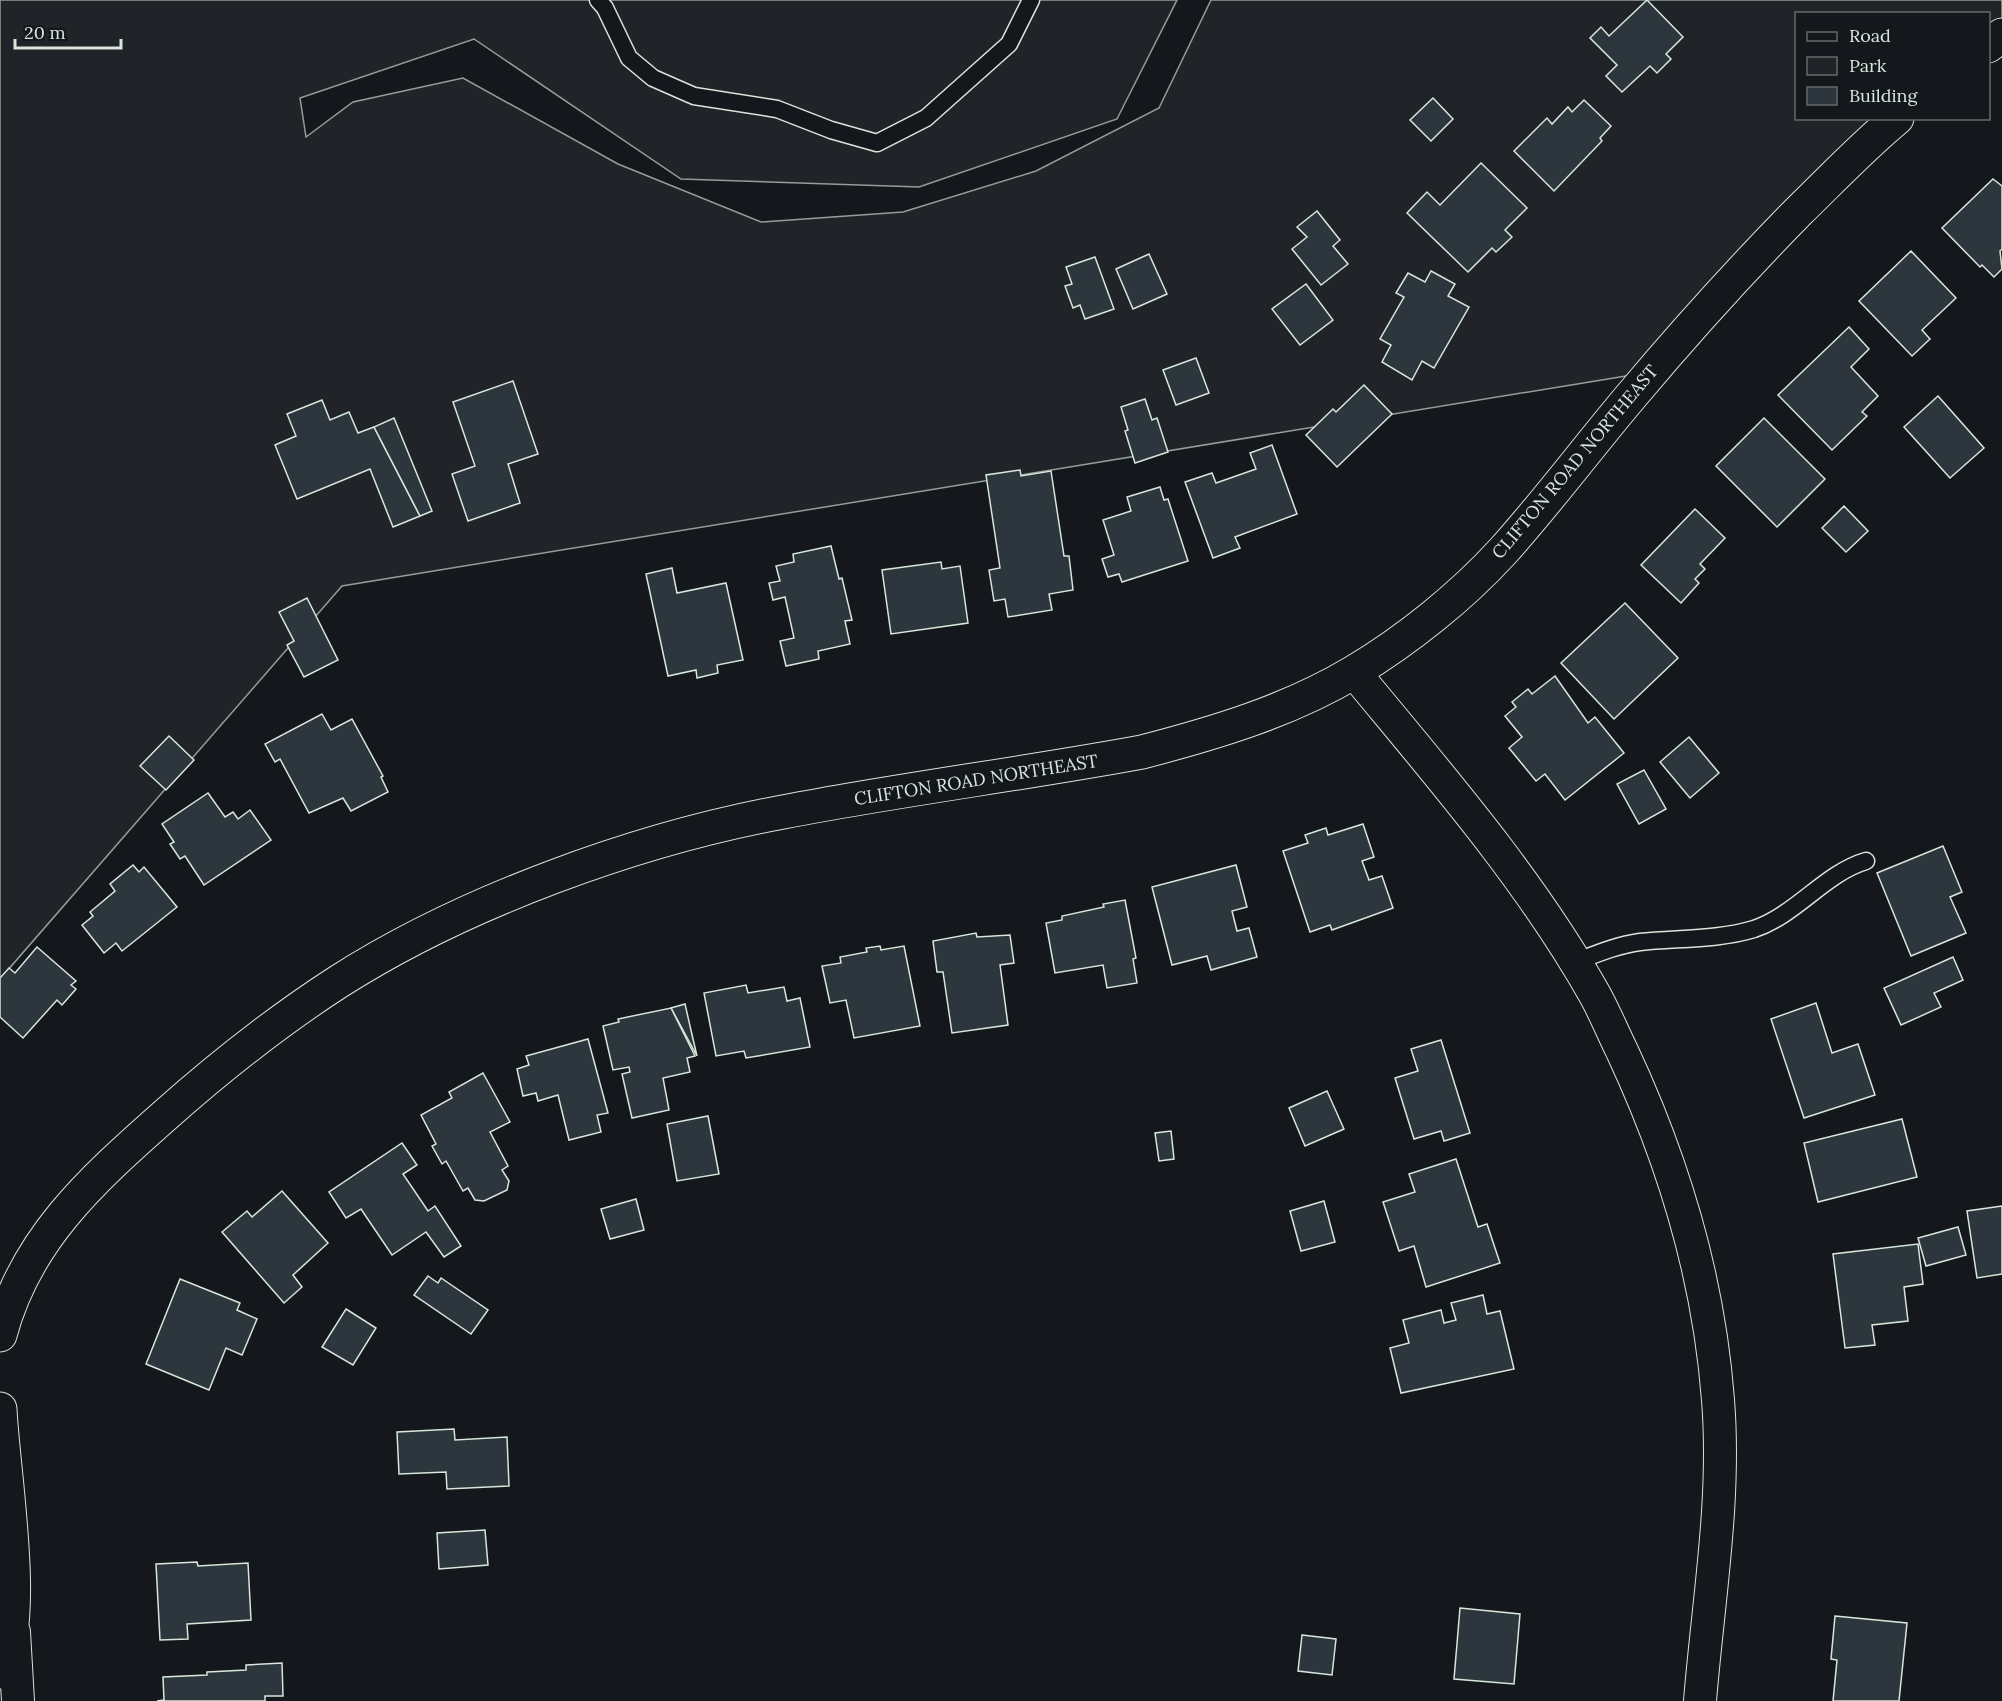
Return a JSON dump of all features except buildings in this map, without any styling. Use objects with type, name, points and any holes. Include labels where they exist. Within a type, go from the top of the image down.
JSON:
[{"type":"street","points":[[1990,45],[2002,35]]},
{"type":"street","name":"CLIFTON ROAD NORTHEAST","points":[[0,1335],[21,1274],[61,1216],[88,1185],[231,1059],[338,983],[392,950],[504,896],[628,852],[781,812],[1142,752],[1199,737],[1258,717],[1305,698],[1354,672],[1434,613],[1501,553],[1631,396],[1728,284],[1866,144],[1896,120]]},
{"type":"street","points":[[1354,672],[1485,834],[1530,894],[1575,962],[1596,996],[1639,1088],[1672,1176],[1697,1267],[1711,1340],[1718,1402],[1719,1463],[1716,1529],[1700,1701]]},
{"type":"street","points":[[0,1409],[11,1550],[18,1701]]},
{"type":"street","points":[[0,1672],[6,1661],[13,1626]]},
{"type":"lane","points":[[598,0],[605,8],[629,58],[652,78],[694,96],[777,109],[831,130],[877,144],[926,118],[1009,44],[1031,0]]},
{"type":"lane","points":[[1575,962],[1614,947],[1638,942],[1755,928],[1797,905],[1850,866],[1866,861]]},
{"type":"green space","points":[[0,0],[1177,0],[1117,119],[919,187],[681,179],[474,39],[300,98],[306,137],[353,102],[463,78],[618,164],[761,222],[903,212],[1036,171],[1159,108],[1211,0],[2002,0],[2002,34],[1990,42],[1990,12],[1795,12],[1795,120],[1887,120],[1632,375],[342,586],[0,979]]}]
